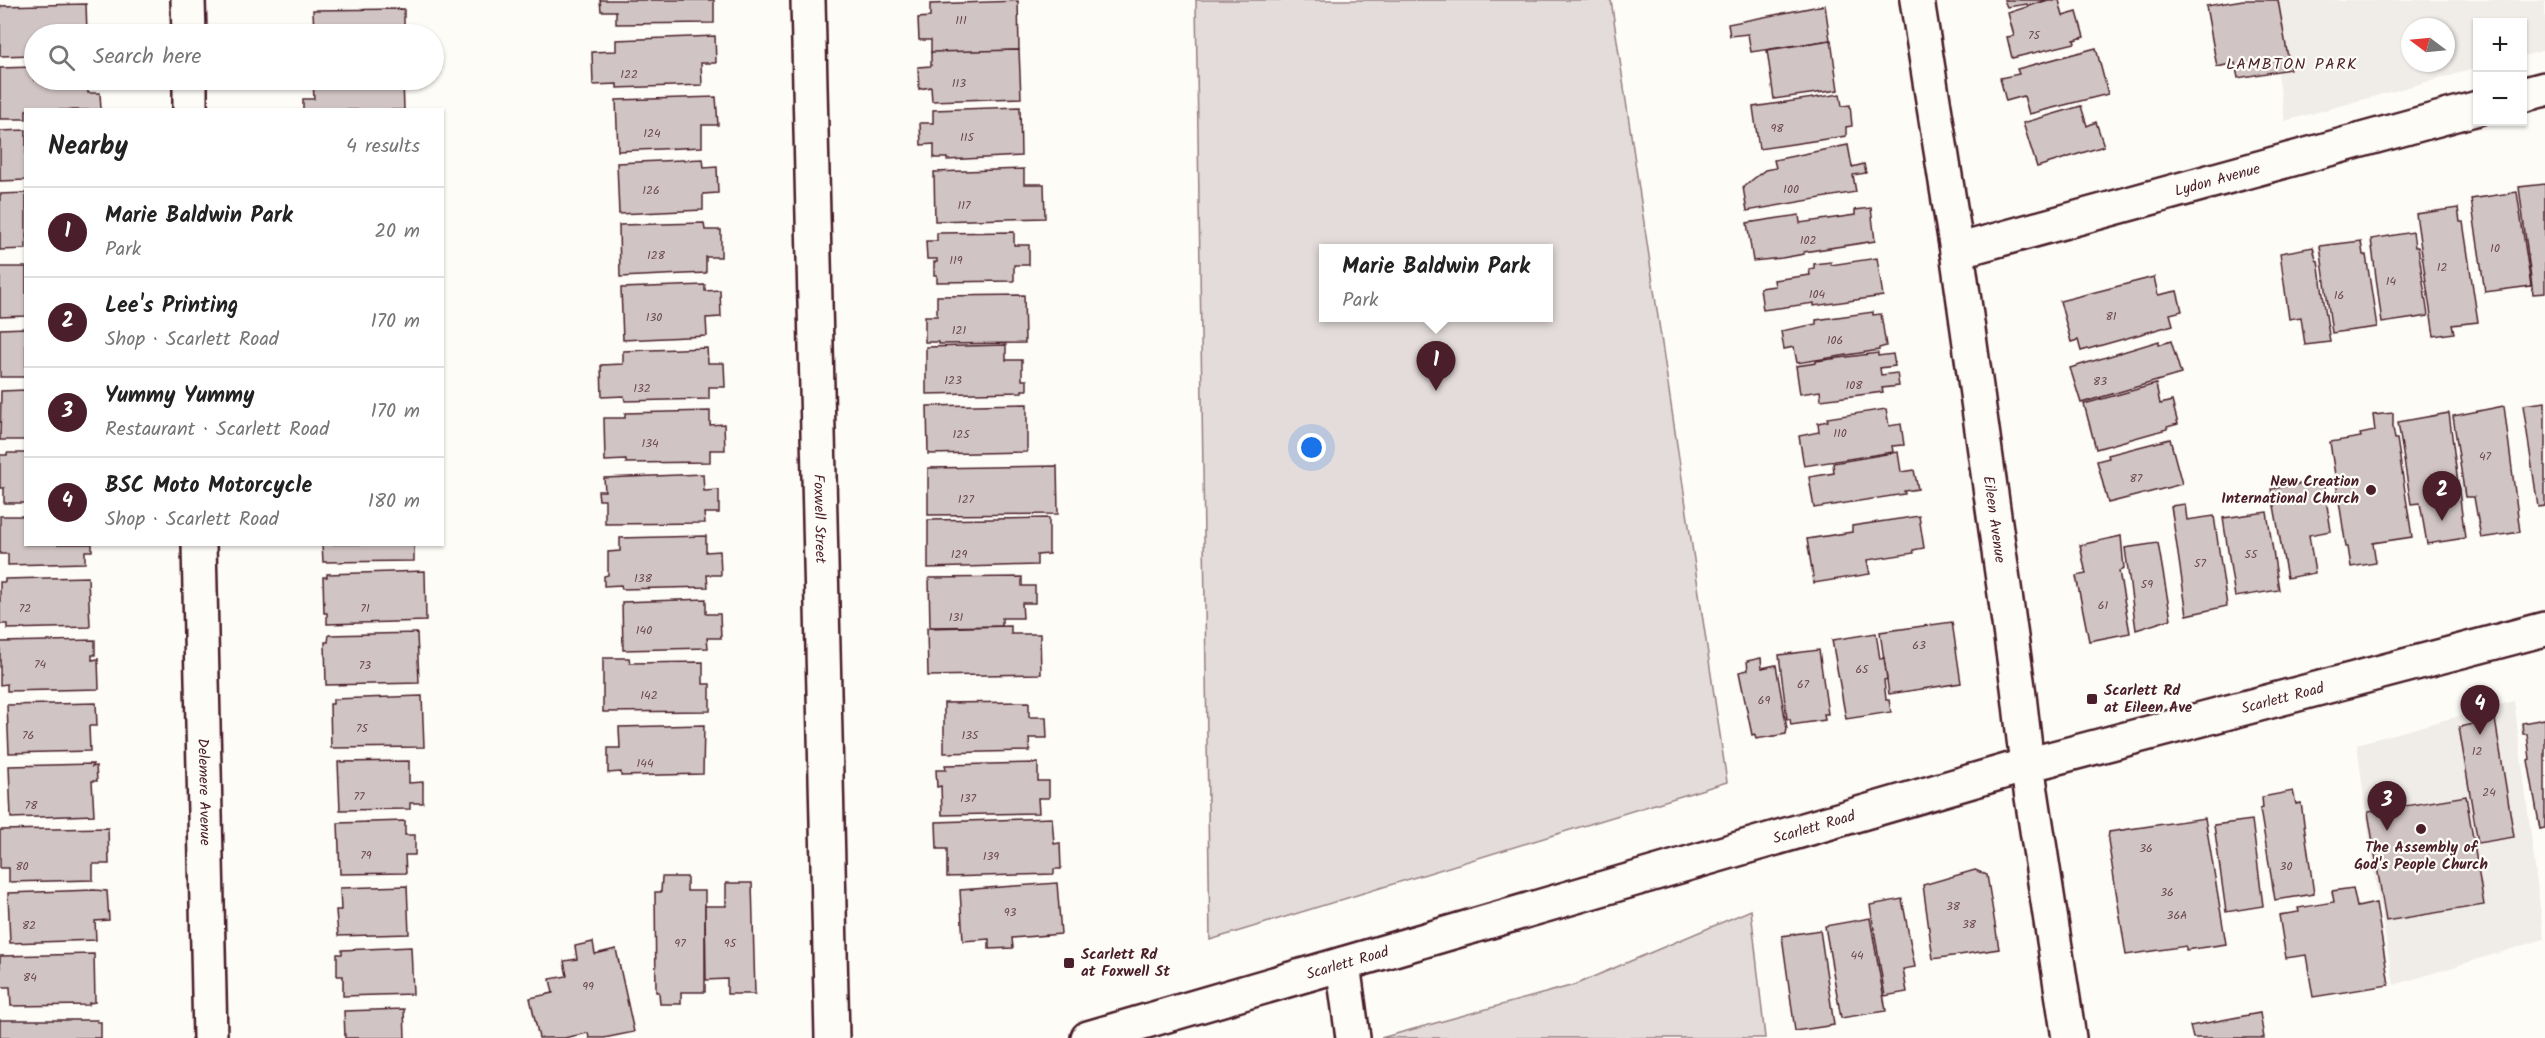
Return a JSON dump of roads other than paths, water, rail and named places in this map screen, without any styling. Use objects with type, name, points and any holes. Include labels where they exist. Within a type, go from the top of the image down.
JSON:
[{"type":"street","points":[[188,0],[189,24]]},
{"type":"street","name":"Foxwell Street","points":[[808,0],[829,999],[832,1038]]},
{"type":"street","name":"Eileen Avenue","points":[[1917,0],[1956,251],[2027,765],[2069,1038]]},
{"type":"street","points":[[2527,95],[2545,89]]},
{"type":"street","points":[[190,90],[190,108]]},
{"type":"street","name":"Lydon Avenue","points":[[1956,251],[2473,109]]},
{"type":"street","name":"Delemere Avenue","points":[[199,546],[210,1038]]},
{"type":"street","name":"Scarlett Road","points":[[1088,1038],[2027,765],[2545,629]]},
{"type":"street","points":[[1343,964],[1353,1038]]},
{"type":"place","name":"Marie Baldwin Park","points":[[1436,391]]},
{"type":"place","name":"New Creation International Church","points":[[2371,490]]},
{"type":"place","name":"Lee's Printing","points":[[2442,521]]},
{"type":"place","name":"Scarlett Rd at Eileen Ave","points":[[2092,699]]},
{"type":"place","name":"BSC Moto Motorcycle","points":[[2480,735]]},
{"type":"place","name":"The Assembly of God's People Church","points":[[2421,829]]},
{"type":"place","name":"Yummy Yummy","points":[[2387,831]]},
{"type":"place","name":"Scarlett Rd at Foxwell St","points":[[1069,963]]},
{"type":"district","name":"LAMBTON PARK","points":[[2292,63]]}]
